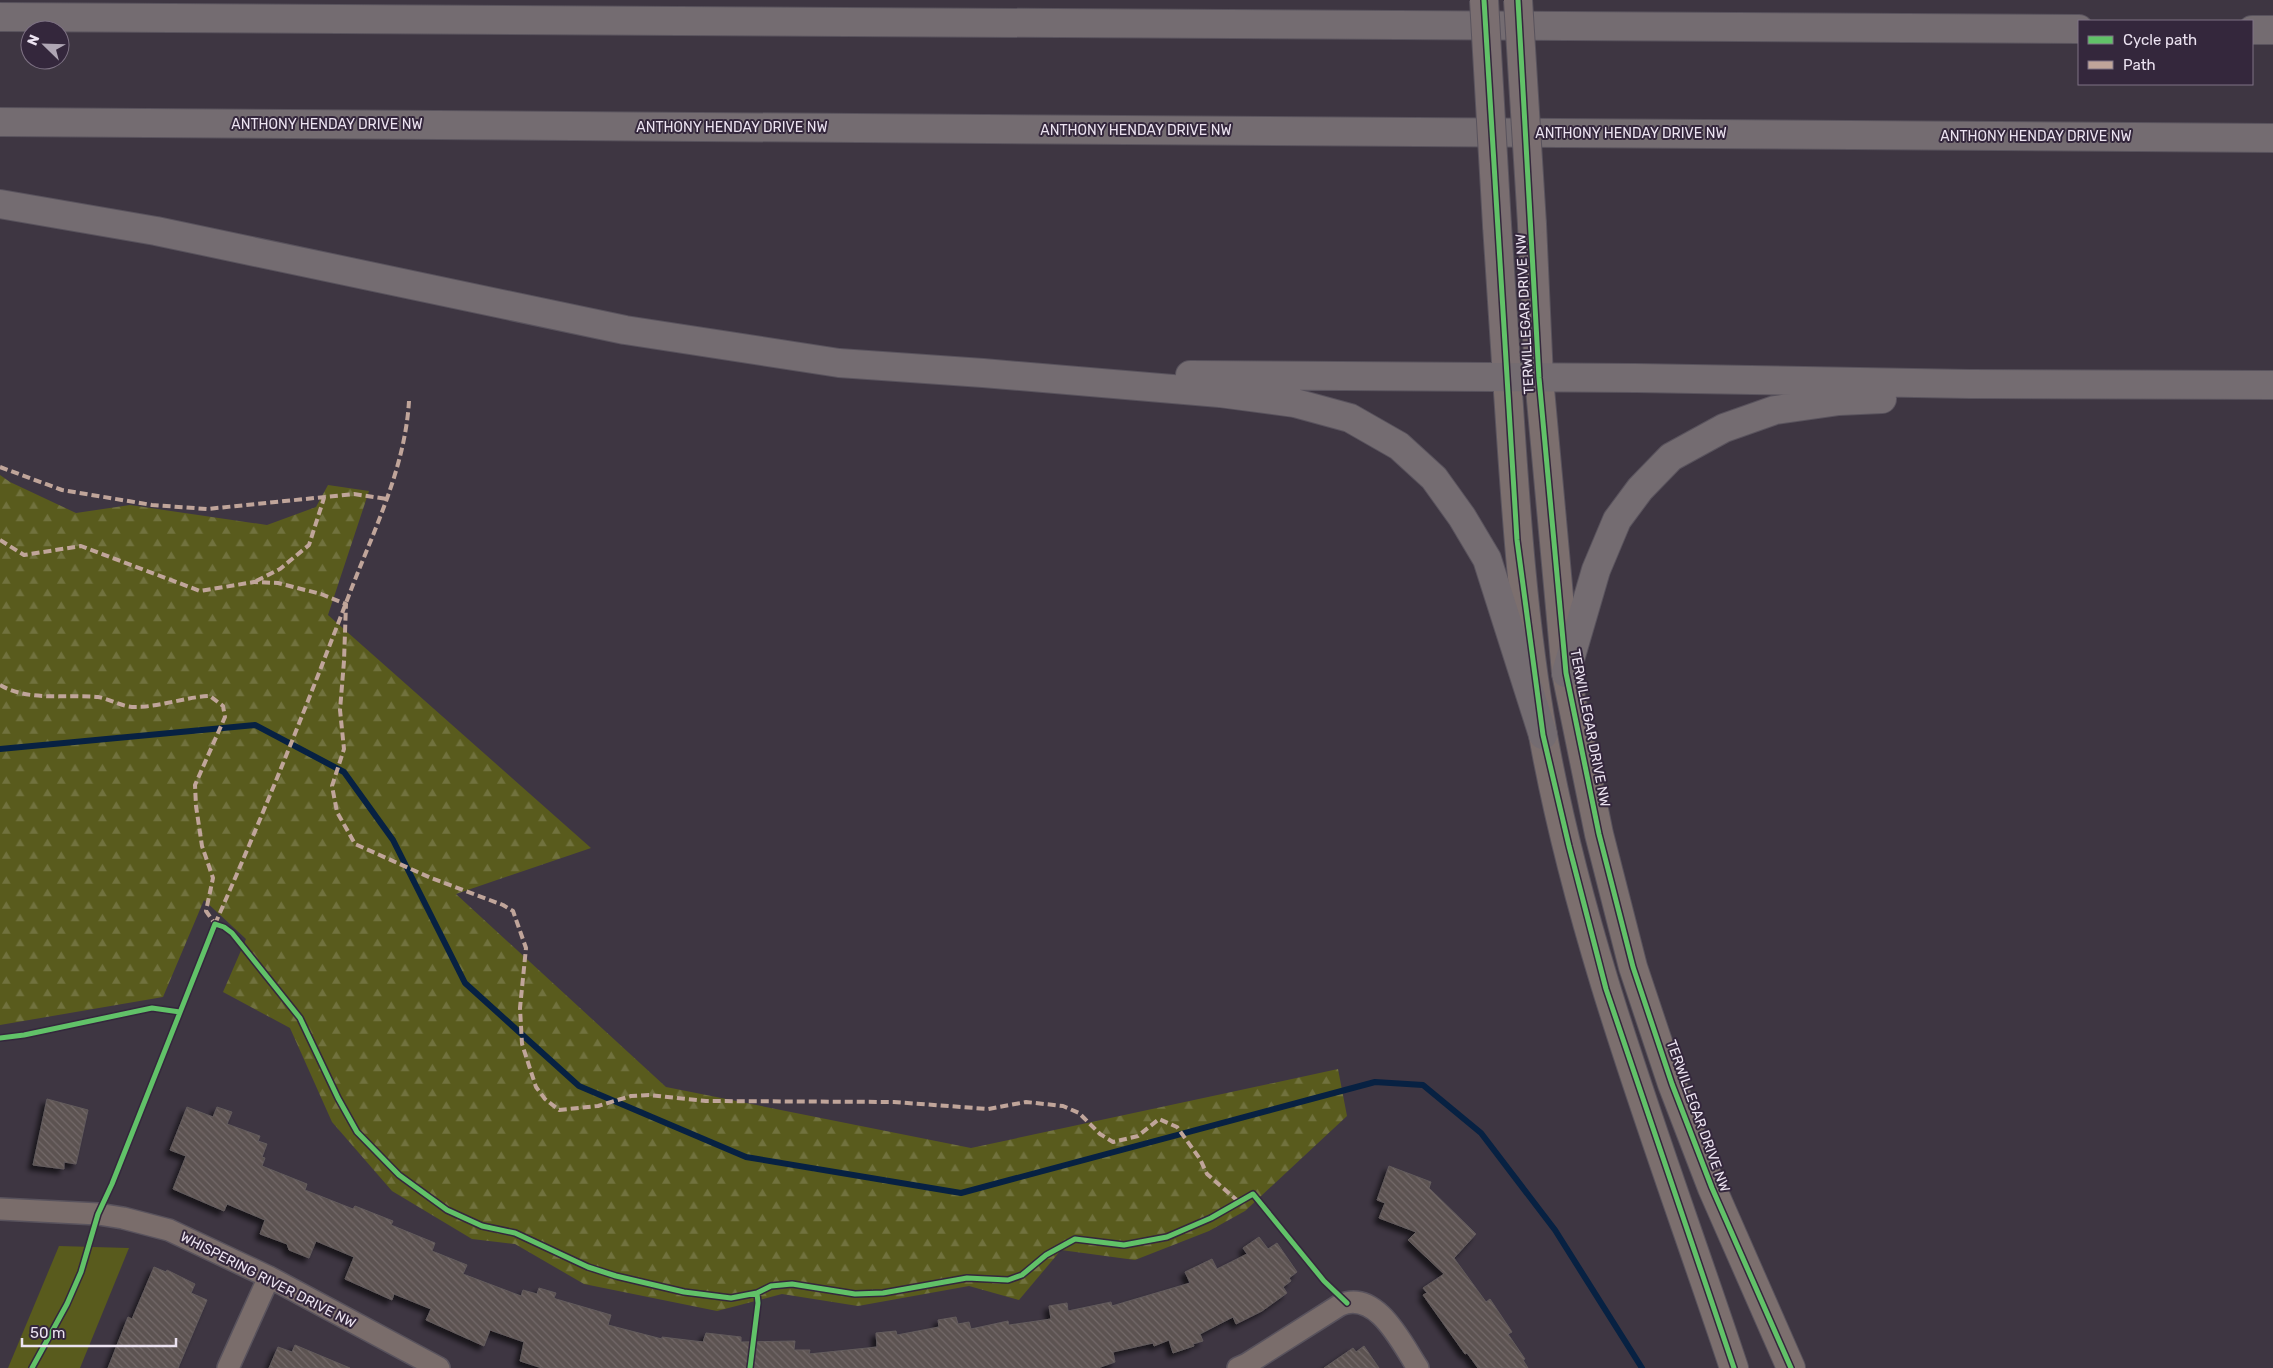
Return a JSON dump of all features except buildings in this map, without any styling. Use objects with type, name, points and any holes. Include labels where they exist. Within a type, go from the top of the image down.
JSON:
[{"type":"highway","points":[[0,17],[2078,29]]},
{"type":"highway","points":[[2253,30],[2273,30]]},
{"type":"highway","name":"ANTHONY HENDAY DRIVE NW","points":[[0,122],[2273,138]]},
{"type":"highway","points":[[0,204],[156,232],[625,330],[839,363],[1220,393],[1295,403],[1350,418],[1399,446],[1434,478],[1462,517],[1488,559],[1543,735]]},
{"type":"highway","points":[[983,373],[1970,384],[2273,385]]},
{"type":"highway","points":[[1566,673],[1596,570],[1617,520],[1640,489],[1671,457],[1724,428],[1775,410],[1839,401],[1892,398],[1970,384]]},
{"type":"main road","name":"TERWILLEGAR DRIVE NW","points":[[1484,0],[1517,540],[1543,735],[1606,989],[1734,1368]]},
{"type":"main road","name":"TERWILLEGAR DRIVE NW","points":[[1518,0],[1532,224],[1539,378],[1566,673],[1599,834],[1633,966],[1672,1084],[1712,1188],[1790,1368]]},
{"type":"street","name":"WHISPERING RIVER DRIVE NW","points":[[0,1209],[98,1214],[123,1218],[169,1230],[269,1277],[439,1368]]},
{"type":"street","points":[[228,1368],[269,1277]]},
{"type":"street","points":[[1238,1368],[1340,1305],[1356,1302],[1372,1307],[1384,1318],[1418,1368]]},
{"type":"green space","points":[[0,475],[10,482],[76,513],[130,505],[267,525],[316,507],[328,485],[369,491],[328,615],[591,848],[456,894],[666,1087],[971,1148],[1338,1069],[1347,1116],[1245,1211],[1209,1231],[1135,1260],[1061,1250],[1019,1300],[969,1286],[858,1306],[782,1294],[717,1311],[584,1284],[515,1244],[472,1239],[392,1191],[332,1122],[290,1028],[223,992],[246,939],[204,900],[163,997],[0,1025]]},
{"type":"green space","points":[[59,1246],[129,1248],[80,1368],[8,1368]]},
{"type":"waterway","points":[[0,749],[255,725],[344,772],[393,840],[465,983],[579,1086],[746,1157],[961,1193],[1375,1082],[1423,1085],[1481,1133],[1555,1230],[1642,1368]]},
{"type":"marked path","points":[[215,924],[284,760],[395,476],[406,426],[409,401]]},
{"type":"marked path","points":[[0,467],[62,490],[152,505],[207,509],[354,494],[387,499]]},
{"type":"marked path","points":[[256,581],[280,569],[309,545],[324,498]]},
{"type":"marked path","points":[[0,540],[24,555],[81,546],[200,591],[254,582],[278,583],[321,594],[346,604],[340,710],[344,749],[332,786],[337,812],[355,844],[431,878],[503,905],[513,911],[526,948],[520,1008],[522,1044],[536,1087],[545,1099],[559,1110],[598,1106],[631,1096],[649,1095],[706,1101],[894,1102],[988,1109],[1026,1102],[1063,1106],[1079,1113],[1100,1134],[1113,1142],[1138,1136],[1159,1119],[1177,1127],[1200,1159],[1207,1174],[1239,1202]]},
{"type":"marked path","points":[[0,685],[23,694],[98,697],[130,707],[144,707],[210,696],[223,706],[225,717],[195,785],[202,846],[213,878],[206,911],[215,924]]},
{"type":"cycle path","points":[[1484,0],[1517,540],[1543,735],[1606,989],[1734,1368]]},
{"type":"cycle path","points":[[1518,0],[1539,378],[1566,673],[1599,834],[1633,967],[1672,1084],[1712,1188],[1791,1368]]},
{"type":"cycle path","points":[[32,1368],[67,1304],[81,1272],[98,1214],[112,1184],[215,924],[224,927],[232,933],[300,1018],[338,1098],[357,1132],[399,1175],[447,1210],[482,1226],[515,1233],[588,1267],[616,1276],[684,1292],[731,1298],[757,1293],[771,1286],[792,1284],[855,1294],[883,1293],[967,1278],[1008,1280],[1022,1275],[1046,1255],[1075,1239],[1124,1245],[1167,1237],[1211,1218],[1253,1194],[1324,1281],[1347,1303]]},
{"type":"cycle path","points":[[0,1038],[24,1035],[152,1008],[180,1012]]},
{"type":"cycle path","points":[[750,1368],[758,1303],[757,1293]]}]
